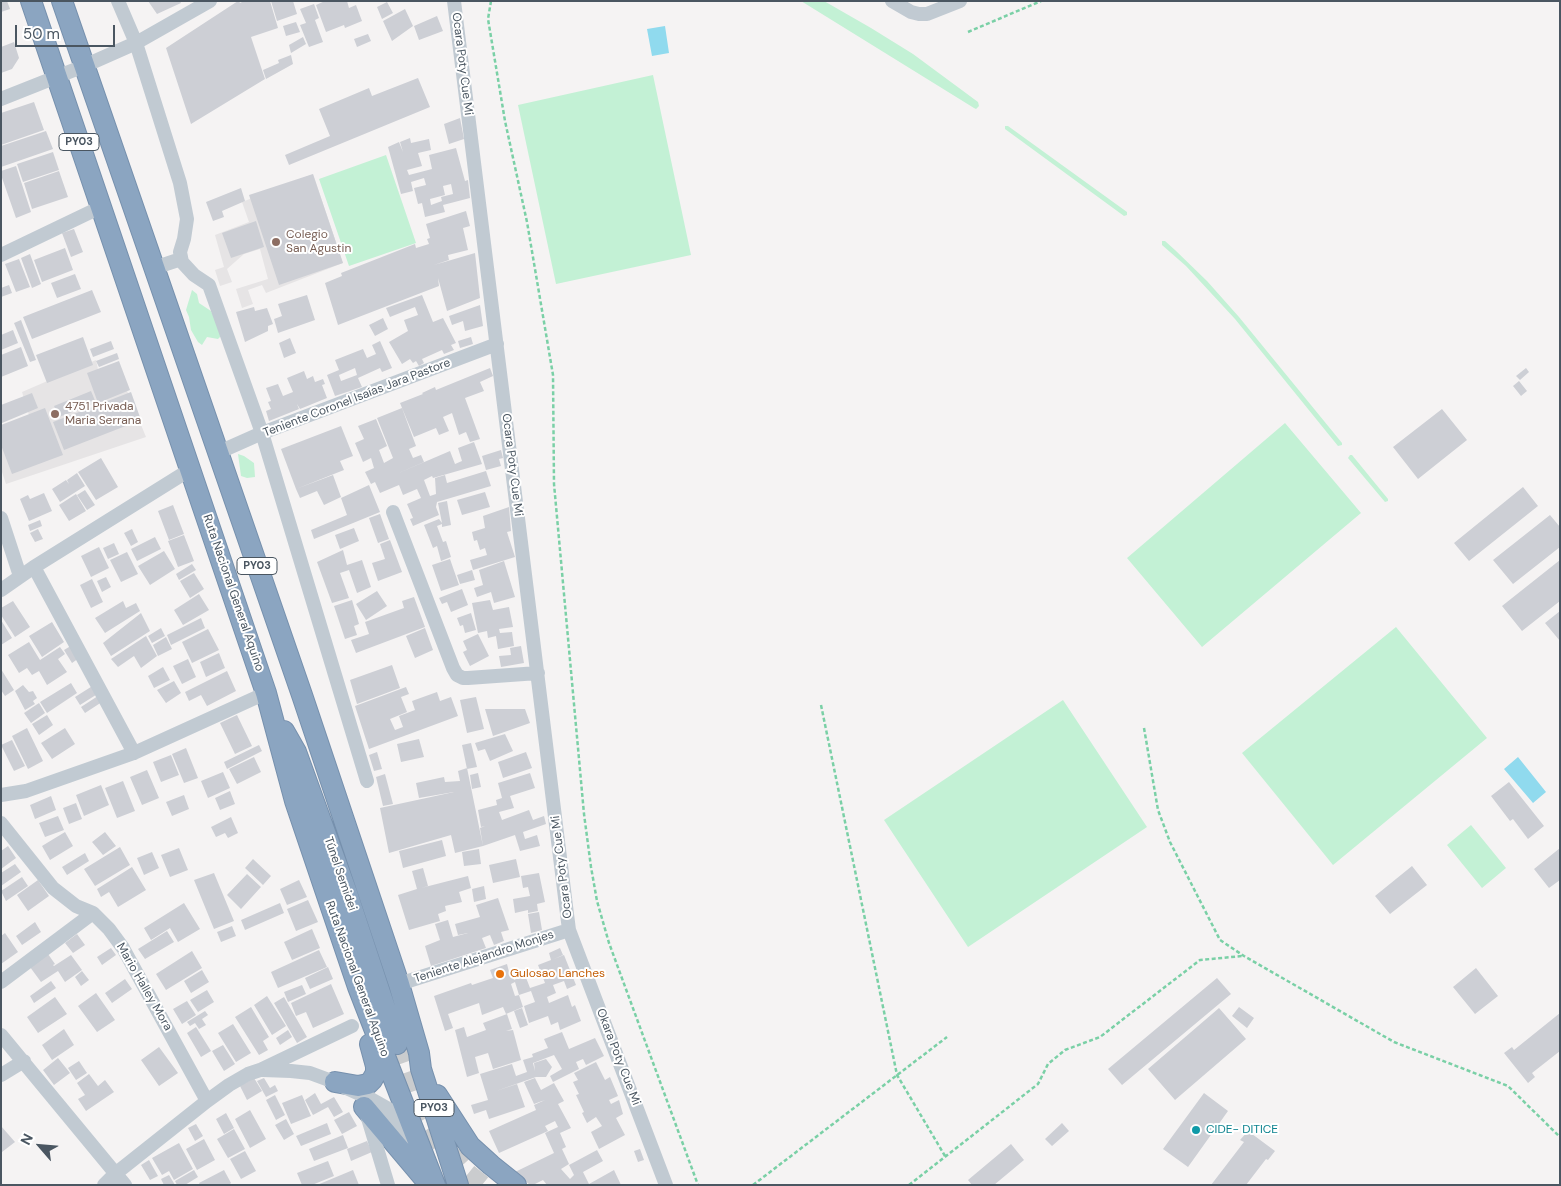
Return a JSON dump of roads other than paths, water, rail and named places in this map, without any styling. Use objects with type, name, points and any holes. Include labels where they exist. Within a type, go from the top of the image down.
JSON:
[{"type":"highway","name":"Ruta Nacional General Aquino","points":[[31,1],[269,702],[295,801],[358,987],[435,1185]]},
{"type":"highway","name":"PY03","points":[[62,1],[302,695],[399,984],[419,1053],[421,1069],[456,1178]]},
{"type":"highway","name":"Túnel Semidei","points":[[269,702],[296,752],[347,893],[397,1044]]},
{"type":"highway","points":[[335,1082],[362,1086],[368,1084],[376,1073],[373,1051],[358,1011],[358,987]]},
{"type":"highway","points":[[421,1069],[470,1146],[516,1185]]},
{"type":"highway","points":[[364,1107],[430,1185]]},
{"type":"highway","points":[[410,1122],[446,1147],[509,1185]]},
{"type":"highway","points":[[419,1143],[456,1178],[469,1185]]},
{"type":"street","points":[[118,1],[136,43],[180,183],[187,219],[180,252],[181,259],[194,275],[209,285],[262,433],[367,781]]},
{"type":"street","points":[[1,99],[136,43],[210,1]]},
{"type":"street","name":"Ocara Poty Cue Mi","points":[[454,1],[569,930]]},
{"type":"street","points":[[892,1],[911,12],[919,14],[927,14],[960,1]]},
{"type":"street","points":[[1,255],[100,207]]},
{"type":"street","points":[[154,268],[181,259]]},
{"type":"street","name":"Teniente Coronel Isaías Jara Pastore","points":[[217,453],[262,433],[497,344]]},
{"type":"street","points":[[1,590],[34,567],[191,469]]},
{"type":"street","points":[[393,512],[457,675],[468,678],[538,673]]},
{"type":"street","points":[[1,518],[20,576]]},
{"type":"street","points":[[34,567],[134,753]]},
{"type":"street","points":[[1,795],[26,791],[269,702]]},
{"type":"street","name":"Mario Halley Mora","points":[[1,823],[53,888],[76,906],[93,913],[124,948],[207,1101]]},
{"type":"street","points":[[1,982],[93,913]]},
{"type":"street","name":"Teniente Alejandro Monjes","points":[[399,984],[569,930]]},
{"type":"street","name":"Okara Poty Cue Mi","points":[[569,930],[666,1185]]},
{"type":"street","points":[[104,1185],[115,1174],[207,1101],[248,1074],[352,1026]]},
{"type":"street","points":[[1,1035],[125,1185]]},
{"type":"street","points":[[1,1075],[24,1061]]},
{"type":"street","points":[[260,1070],[291,1070],[310,1073],[372,1099],[410,1122]]},
{"type":"street","points":[[335,1082],[364,1107],[419,1143]]},
{"type":"street","points":[[364,1107],[386,1184]]},
{"type":"water","points":[[665,26],[669,53],[652,56],[647,29]]},
{"type":"water","points":[[1518,757],[1546,792],[1533,803],[1504,769]]},
{"type":"tunnel","points":[[397,1044],[419,1107],[430,1127],[445,1149],[467,1173],[482,1185]]},
{"type":"place","name":"Colegio San Agustin","points":[[276,242]]},
{"type":"place","name":"4751 Privada Maria Serrana","points":[[55,414]]},
{"type":"place","name":"Gulosao Lanches","points":[[500,974]]},
{"type":"place","name":"CIDE- DITICE","points":[[1196,1130]]}]
